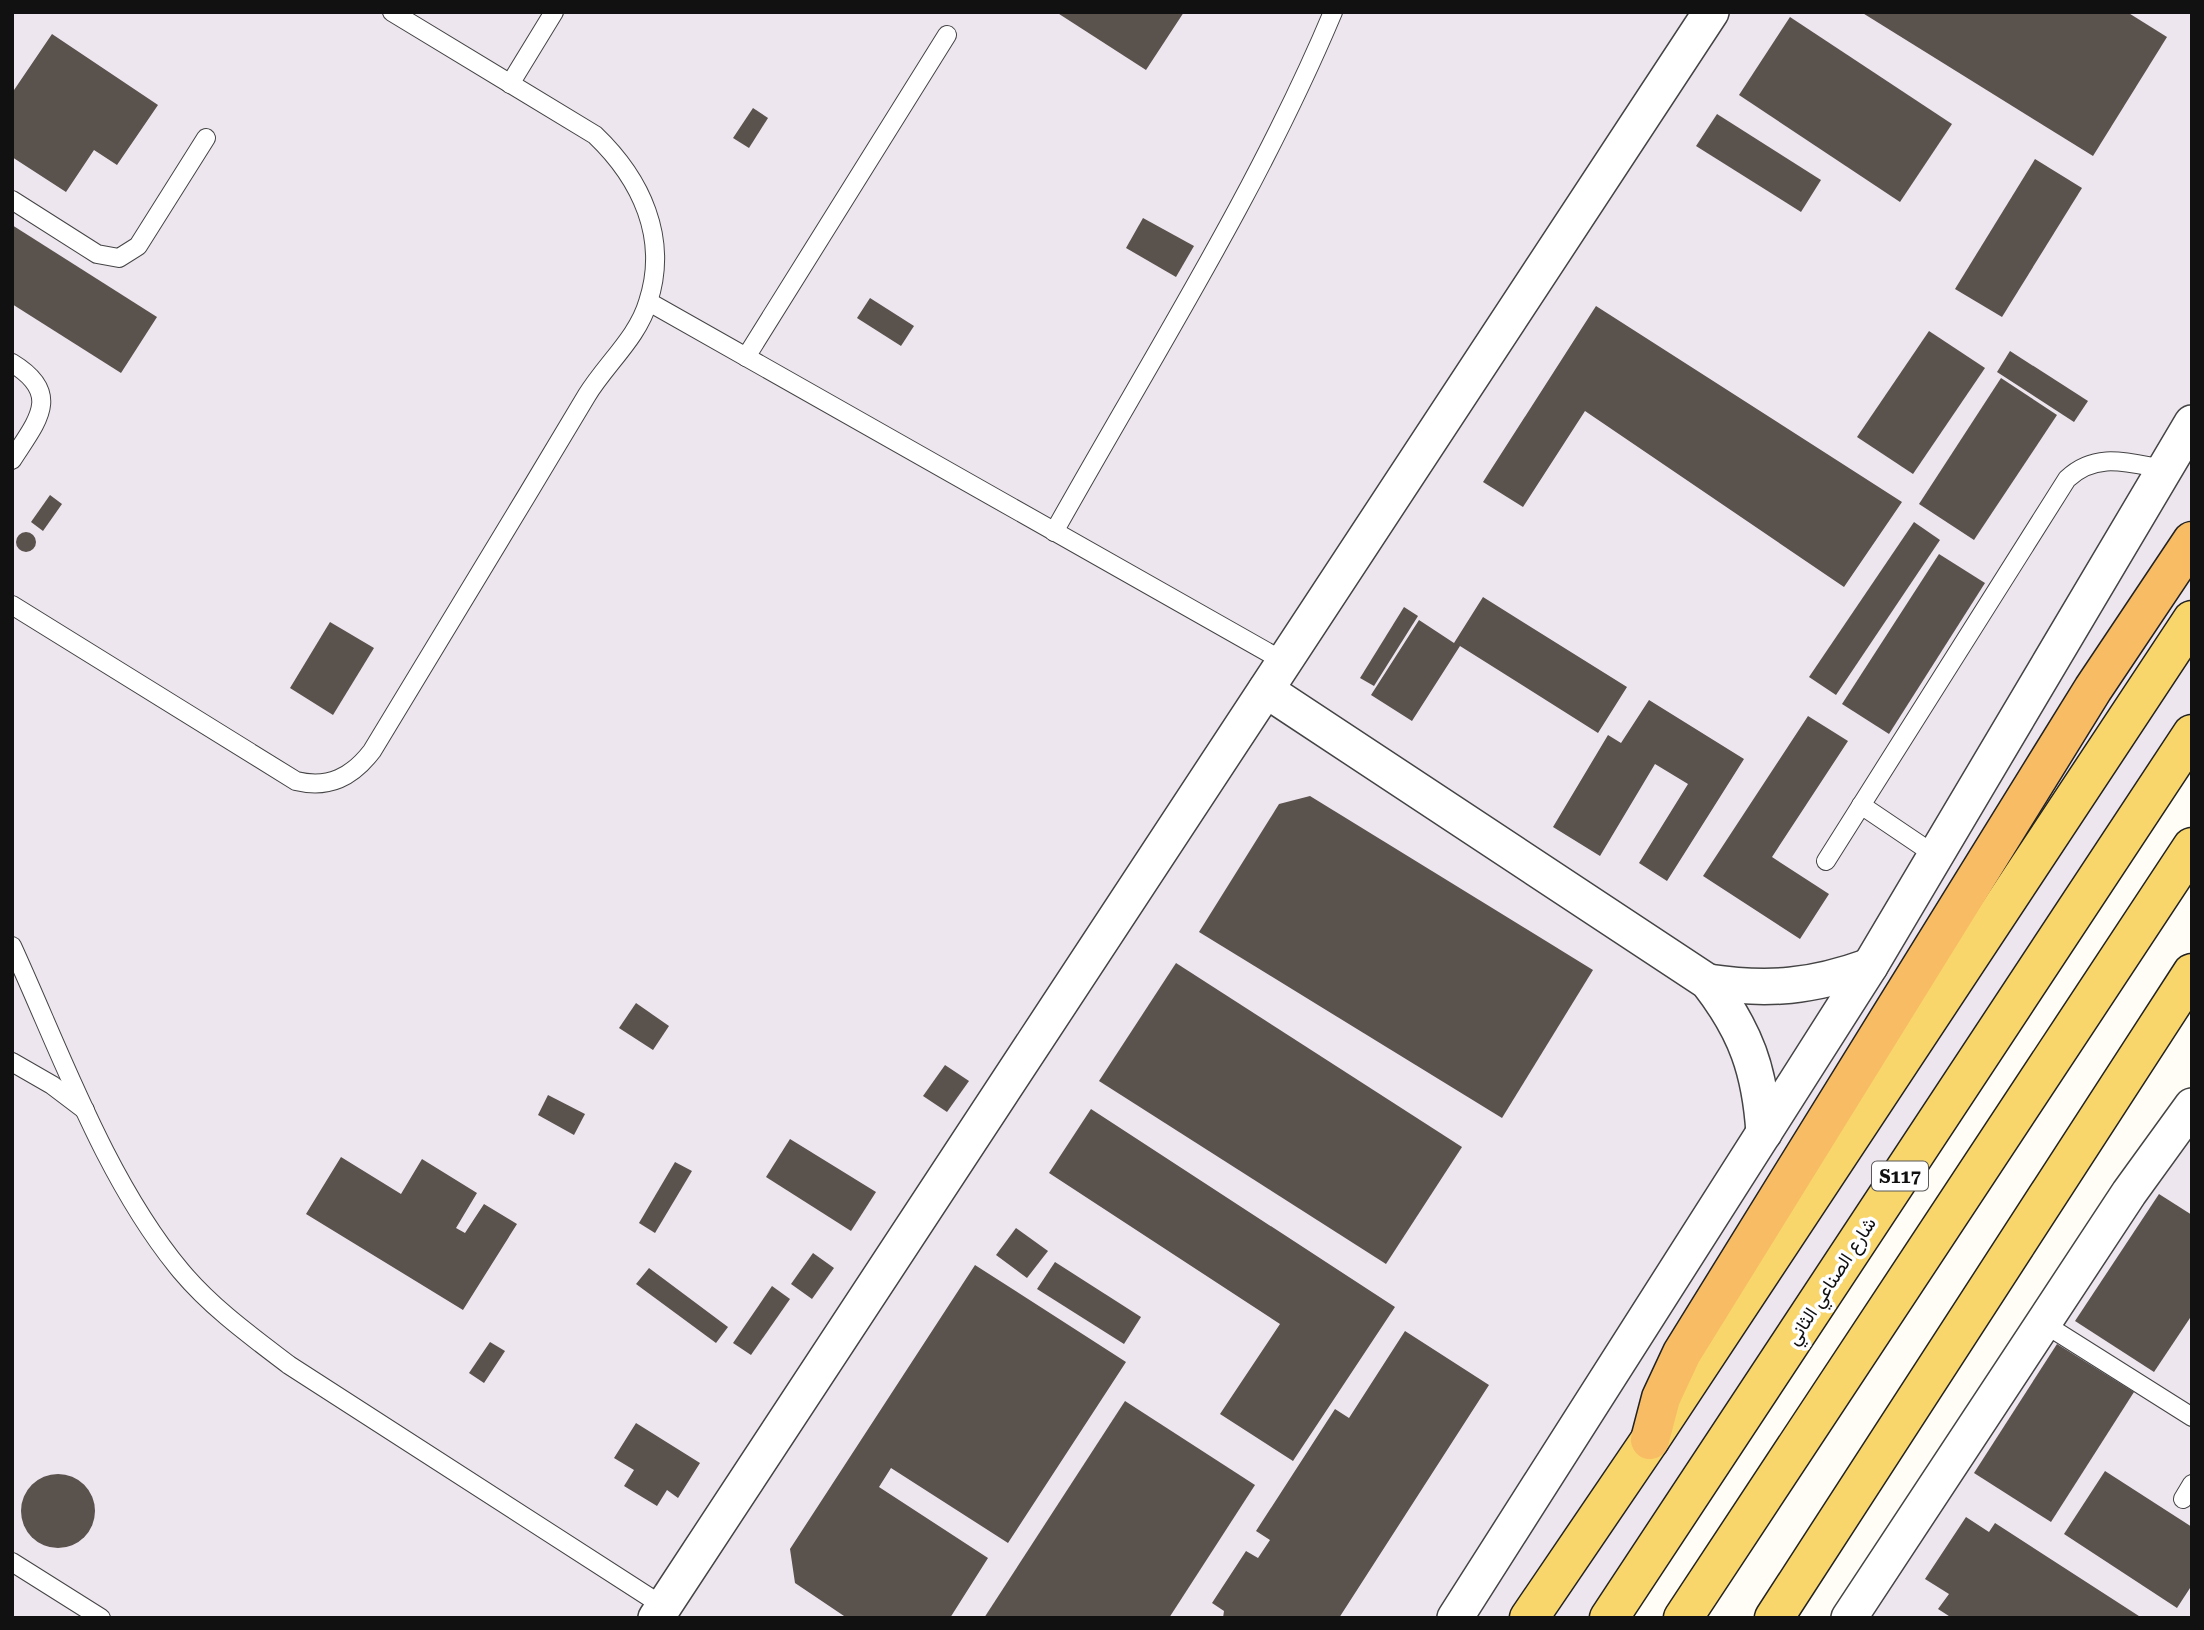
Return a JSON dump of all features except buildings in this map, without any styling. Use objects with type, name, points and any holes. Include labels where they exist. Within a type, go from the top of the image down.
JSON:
[{"type":"highway","points":[[1650,1440],[1661,1398],[1682,1353],[2093,690],[2192,541]]},
{"type":"main road","points":[[1529,1618],[1650,1440],[2192,620]]},
{"type":"main road","name":"شارع الصناعي الثاني","points":[[1609,1618],[2192,734]]},
{"type":"main road","points":[[1683,1618],[2192,847]]},
{"type":"main road","points":[[1774,1618],[2192,972]]},
{"type":"street","points":[[666,1614],[1275,676],[1712,12]]},
{"type":"street","points":[[1455,1618],[1870,966],[2192,423]]},
{"type":"street","points":[[1275,676],[1708,982],[1739,1027],[1756,1068],[1763,1133]]},
{"type":"street","points":[[1708,982],[1749,988],[1790,987],[1831,980],[1870,966]]},
{"type":"street","points":[[1849,1618],[2129,1193],[2192,1107]]},
{"type":"lane","points":[[12,605],[282,774],[311,784],[345,778],[360,766],[372,751],[593,386],[638,325],[649,302],[655,246],[649,214],[637,184],[619,157],[595,135],[393,12]]},
{"type":"lane","points":[[510,84],[554,12]]},
{"type":"lane","points":[[1054,531],[1259,168],[1302,84],[1333,12]]},
{"type":"lane","points":[[746,357],[947,35]]},
{"type":"lane","points":[[12,200],[97,254],[119,258],[138,246],[206,138]]},
{"type":"lane","points":[[649,302],[1054,531],[1275,676]]},
{"type":"lane","points":[[12,363],[30,373],[38,384],[43,407],[39,418],[12,460]]},
{"type":"lane","points":[[1826,861],[2067,479],[2077,470],[2102,460],[2164,469]]},
{"type":"lane","points":[[1861,805],[1935,855]]},
{"type":"lane","points":[[12,946],[88,1112],[139,1214],[182,1272],[232,1322],[289,1365],[666,1614]]},
{"type":"lane","points":[[12,1062],[52,1085],[88,1112]]},
{"type":"lane","points":[[2043,1323],[2192,1417]]},
{"type":"lane","points":[[12,1562],[102,1618]]},
{"type":"shaded area","points":[[12,12],[2192,12],[2192,748],[1631,1618],[12,1618]]},
{"type":"shaded area","points":[[2192,1107],[2192,1618],[1832,1618]]}]
